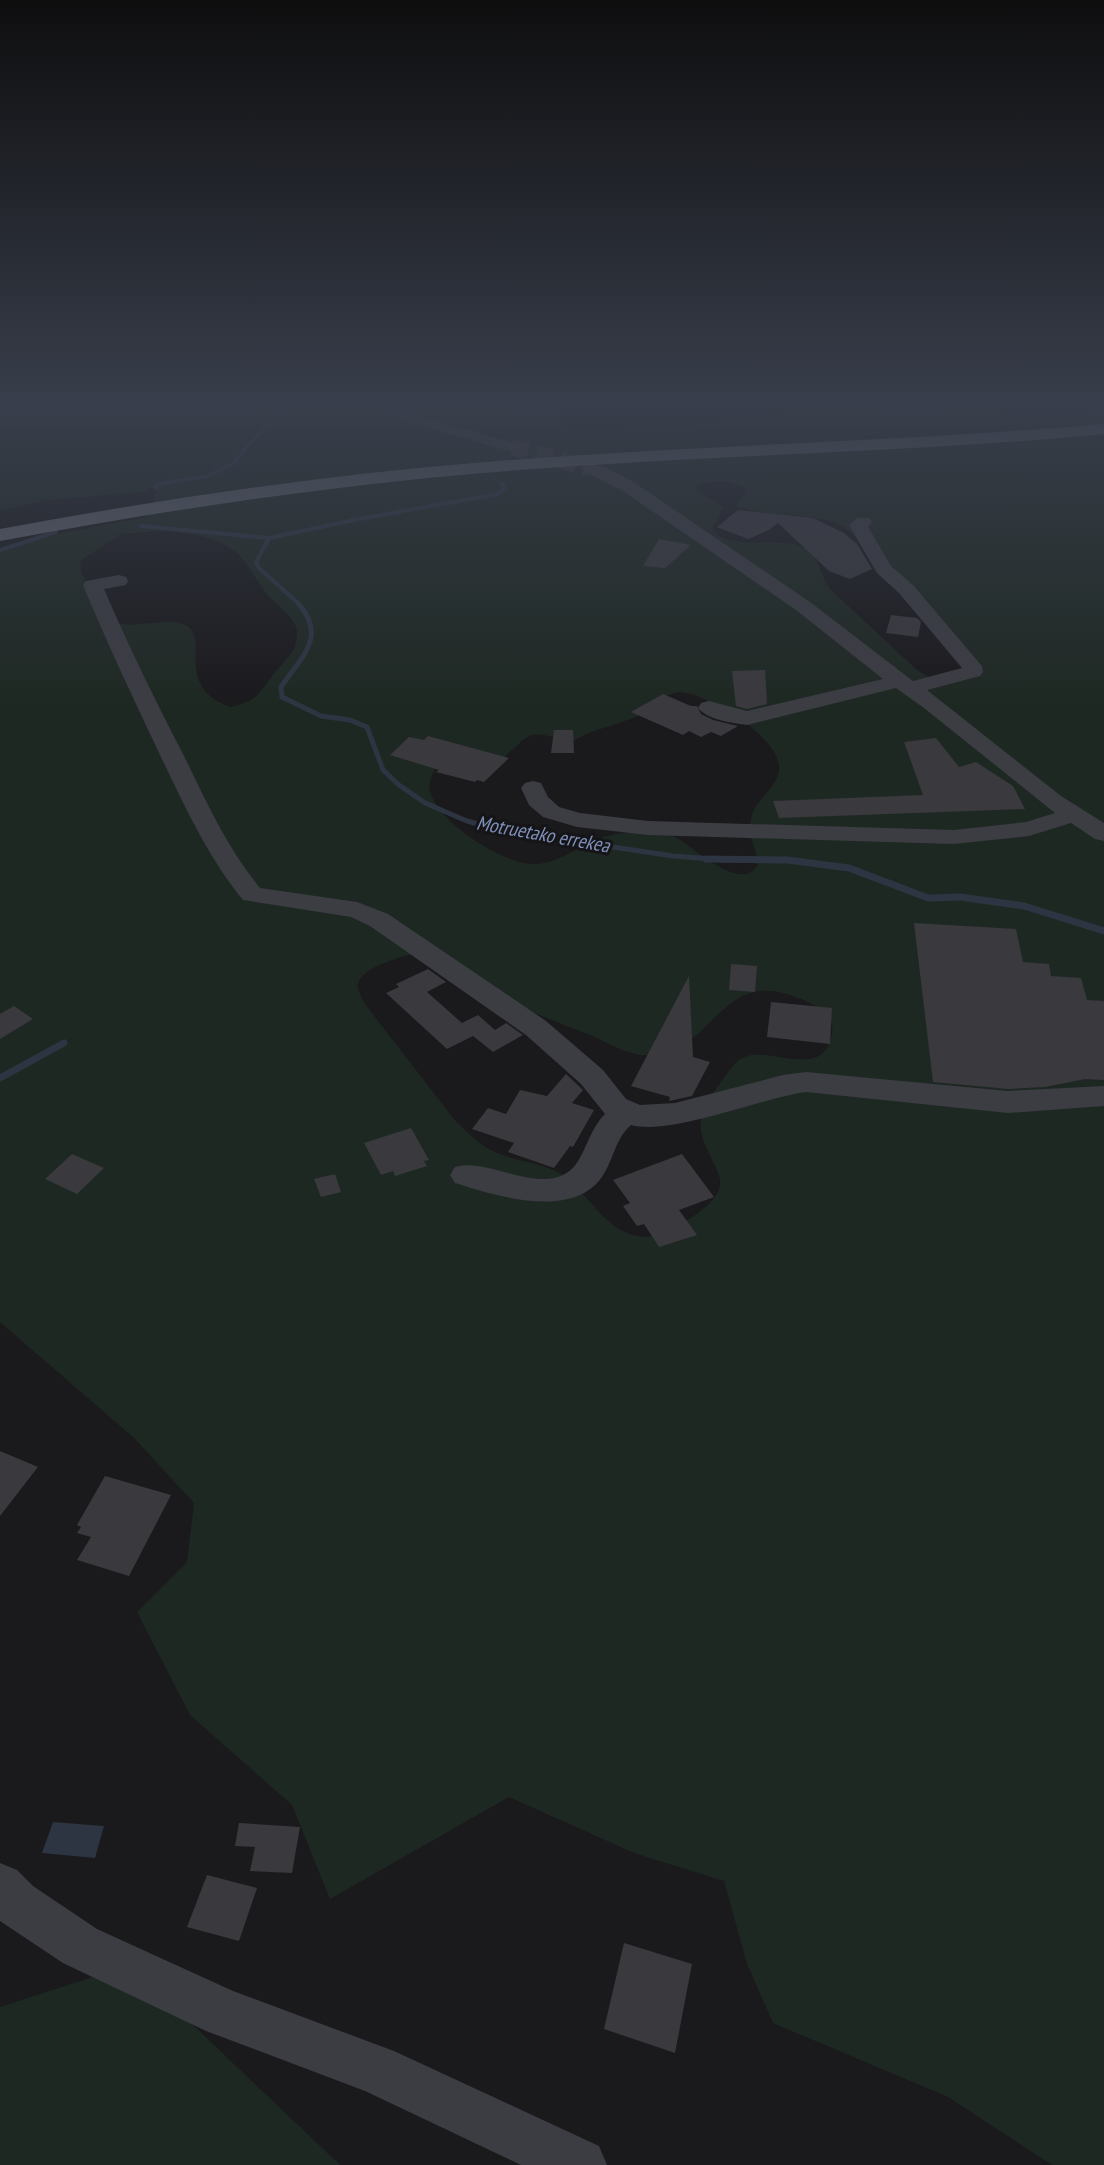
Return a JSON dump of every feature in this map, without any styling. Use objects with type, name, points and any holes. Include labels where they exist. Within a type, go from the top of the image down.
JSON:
[{"type":"highway","points":[[0,524],[108,506]]},
{"type":"highway","points":[[0,535],[169,506]]},
{"type":"street","points":[[657,506],[803,606],[1074,815],[1104,834]]},
{"type":"street","points":[[709,708],[734,717],[747,718],[973,672],[972,666],[906,589],[884,569],[858,525],[863,522]]},
{"type":"street","points":[[119,581],[93,585],[118,646],[200,815],[240,881],[252,895],[357,910],[379,920],[536,1028],[592,1077],[615,1106],[637,1116],[675,1114],[773,1088],[806,1082],[1008,1102],[1104,1096]]},
{"type":"street","points":[[534,788],[537,800],[551,812],[577,820],[648,828],[954,837],[1029,829],[1074,815]]},
{"type":"street","points":[[466,1175],[527,1189],[552,1191],[577,1182],[590,1169],[609,1124],[627,1112]]},
{"type":"street","points":[[5,1902],[80,1947],[224,2013],[376,2070],[580,2165]]},
{"type":"shaded area","points":[[0,506],[21,506],[0,511]]},
{"type":"shaded area","points":[[150,506],[721,506],[723,507],[713,527],[718,535],[740,542],[795,544],[805,548],[814,557],[832,591],[917,670],[930,678],[968,671],[862,541],[834,522],[806,516],[759,512],[735,506],[1104,506],[1104,2165],[1052,2165],[948,2097],[773,2023],[747,1964],[724,1881],[634,1853],[509,1797],[330,1899],[292,1805],[190,1715],[137,1612],[187,1562],[194,1503],[134,1438],[0,1322],[0,549],[58,534],[146,517]],"holes":[[[158,531],[204,537],[235,551],[269,597],[282,608],[296,627],[297,639],[293,650],[252,700],[231,707],[213,698],[203,688],[198,676],[193,633],[187,626],[171,622],[120,624],[106,614],[99,604],[80,568],[81,560],[121,534]],[[680,692],[707,700],[740,719],[755,730],[776,755],[779,767],[776,780],[758,803],[750,822],[758,864],[751,872],[741,874],[730,872],[677,838],[647,832],[605,836],[551,861],[538,864],[524,863],[509,858],[475,840],[459,829],[435,803],[430,791],[430,782],[435,769],[421,761],[500,761],[532,735],[572,742],[638,716],[665,697]],[[416,953],[519,1006],[618,1048],[641,1055],[671,1051],[689,1041],[733,1002],[750,993],[770,991],[811,1003],[830,1020],[832,1034],[823,1052],[814,1058],[762,1055],[750,1056],[736,1063],[709,1100],[701,1118],[702,1135],[720,1178],[717,1194],[702,1210],[682,1224],[654,1236],[638,1236],[627,1233],[606,1219],[577,1187],[561,1174],[544,1166],[491,1150],[476,1140],[454,1119],[368,1008],[358,987],[360,980],[372,969]]]},
{"type":"shaded area","points":[[130,1965],[340,2165],[0,2165],[0,2007]]},
{"type":"water","points":[[53,1822],[104,1826],[95,1858],[42,1853]]},
{"type":"building","points":[[738,510],[813,518],[844,533],[857,544],[872,569],[850,579],[829,571],[778,523],[769,530],[748,539],[717,527]]},
{"type":"building","points":[[659,539],[691,545],[665,568],[643,566]]},
{"type":"building","points":[[891,615],[917,618],[921,622],[918,637],[886,633]]},
{"type":"building","points":[[765,670],[767,704],[747,709],[736,706],[732,671]]},
{"type":"building","points":[[663,694],[691,706],[697,706],[701,714],[713,720],[738,726],[721,736],[711,732],[701,737],[689,731],[683,735],[631,712]]},
{"type":"building","points":[[554,730],[573,730],[574,753],[551,753]]},
{"type":"building","points":[[428,736],[509,758],[484,782],[477,780],[475,782],[436,772],[439,770],[390,755],[409,737],[424,740]]},
{"type":"building","points":[[936,738],[959,767],[976,762],[1013,786],[1025,809],[779,818],[773,801],[923,795],[904,742]]},
{"type":"building","points":[[914,923],[1016,929],[1023,962],[1049,964],[1051,976],[1081,978],[1087,1000],[1104,1001],[1104,1080],[1085,1079],[1045,1087],[1008,1089],[933,1082]]},
{"type":"building","points":[[731,964],[757,966],[755,992],[729,990]]},
{"type":"building","points":[[428,969],[446,982],[427,992],[462,1023],[478,1015],[495,1030],[506,1023],[523,1035],[493,1052],[473,1036],[447,1049],[386,993],[399,987],[396,984]]},
{"type":"building","points":[[689,976],[693,1057],[710,1062],[692,1096],[669,1101],[670,1097],[631,1086]]},
{"type":"building","points":[[771,1002],[832,1008],[830,1044],[767,1037]]},
{"type":"building","points":[[14,1006],[33,1019],[0,1039],[0,1014]]},
{"type":"building","points":[[566,1074],[583,1090],[572,1103],[594,1110],[573,1147],[570,1146],[554,1168],[508,1152],[514,1143],[472,1129],[488,1108],[506,1114],[520,1090],[547,1096]]},
{"type":"building","points":[[411,1128],[429,1160],[424,1161],[427,1166],[395,1176],[393,1171],[381,1175],[364,1143]]},
{"type":"building","points":[[72,1154],[104,1168],[77,1194],[45,1179]]},
{"type":"building","points":[[682,1154],[714,1197],[679,1210],[697,1235],[659,1247],[644,1224],[637,1226],[623,1206],[630,1203],[613,1180]]},
{"type":"building","points":[[335,1174],[341,1192],[321,1197],[314,1179]]},
{"type":"building","points":[[0,1451],[38,1467],[0,1516]]},
{"type":"building","points":[[105,1476],[171,1495],[129,1576],[77,1560],[91,1537],[77,1533],[81,1527],[77,1525]]},
{"type":"building","points":[[239,1823],[300,1827],[292,1873],[250,1871],[255,1847],[235,1846]]},
{"type":"building","points":[[207,1875],[257,1888],[239,1941],[187,1927]]},
{"type":"building","points":[[624,1943],[692,1964],[675,2053],[604,2029]]},
{"type":"waterway","name":"Motruetako errekea","points":[[269,538],[431,506]]},
{"type":"waterway","points":[[141,526],[269,538]]},
{"type":"waterway","points":[[0,550],[56,532]]},
{"type":"waterway","name":"Motruetako errekea","points":[[269,538],[256,562],[259,568],[298,603]]},
{"type":"waterway","name":"Motruetako errekea","points":[[298,603],[307,615],[311,626],[311,637],[303,656],[281,687],[282,697],[321,716],[350,720],[367,727],[383,770],[399,785],[425,803],[467,821],[500,830],[673,856],[714,859]]},
{"type":"waterway","name":"Motruetako errekea","points":[[706,859],[714,859]]},
{"type":"waterway","name":"Motruetako errekea","points":[[714,859],[787,860]]},
{"type":"waterway","name":"Motruetako errekea","points":[[714,859],[787,860]]},
{"type":"waterway","name":"Motruetako errekea","points":[[787,860],[849,868],[928,898],[960,897],[1024,906],[1104,931]]},
{"type":"waterway","points":[[0,1078],[64,1043]]}]
